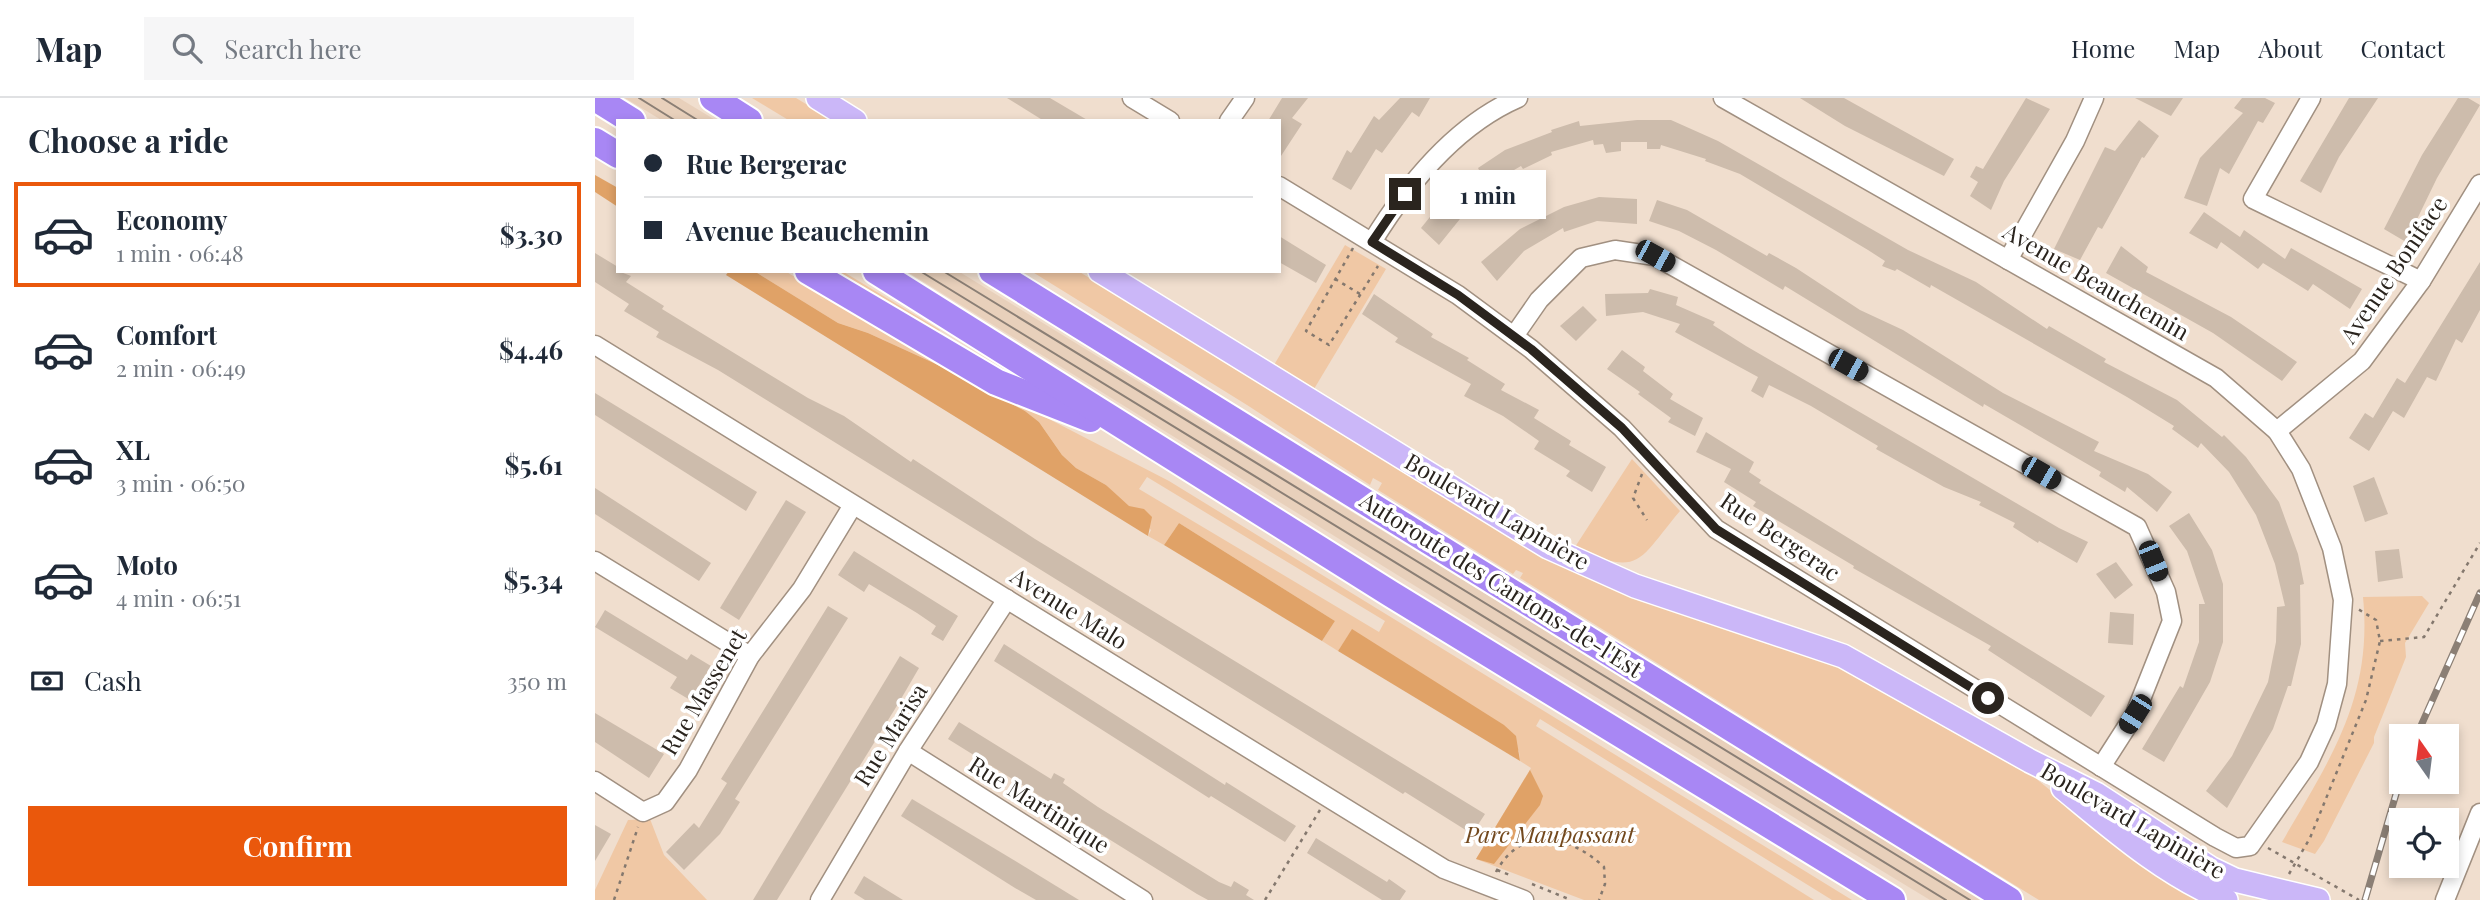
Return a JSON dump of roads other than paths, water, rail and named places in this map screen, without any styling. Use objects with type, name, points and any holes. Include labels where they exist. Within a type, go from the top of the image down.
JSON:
[{"type":"highway","points":[[595,98],[629,119]]},
{"type":"highway","points":[[713,98],[746,119]]},
{"type":"highway","points":[[595,141],[616,154]]},
{"type":"highway","points":[[811,273],[1002,386],[1137,437]]},
{"type":"highway","points":[[879,273],[1137,437],[1892,900]]},
{"type":"highway","name":"Autoroute des Cantons-de-l'Est","points":[[995,273],[2009,900]]},
{"type":"main road","points":[[818,98],[852,119]]},
{"type":"main road","name":"Boulevard Lapinière","points":[[1103,273],[1548,547],[1635,586],[1843,656],[2030,761],[2096,794],[2219,873],[2293,896],[2318,900]]},
{"type":"main road","name":"Boulevard Lapinière","points":[[2030,761],[2142,852],[2187,881],[2226,900]]},
{"type":"street","points":[[1132,98],[1167,119]]},
{"type":"street","points":[[1230,119],[1245,98]]},
{"type":"street","points":[[1372,242],[1405,194],[1450,144],[1496,108],[1518,98]]},
{"type":"street","name":"Avenue Beauchemin","points":[[1723,98],[1733,101],[2216,378],[2277,432],[2301,469],[2328,537],[2343,600],[2337,684],[2326,725],[2309,762],[2261,844]]},
{"type":"street","points":[[2008,260],[2075,141],[2094,98]]},
{"type":"street","points":[[2311,98],[2253,199],[2421,281]]},
{"type":"street","name":"Avenue Boniface","points":[[2277,432],[2363,361],[2421,281],[2480,184]]},
{"type":"street","name":"Rue Bergerac","points":[[1281,187],[1458,295],[1514,336],[1616,423],[1716,529],[2231,847],[2245,848],[2261,844]]},
{"type":"street","points":[[1514,336],[1539,300],[1581,258],[1615,250],[1655,256],[2137,527],[2166,592],[2172,621],[2135,714],[2101,767]]},
{"type":"street","name":"Avenue Malo","points":[[595,345],[1444,869],[1488,894],[1524,900]]},
{"type":"street","name":"Rue Massenet","points":[[595,781],[643,812],[665,802],[688,770],[750,656],[801,589],[853,505]]},
{"type":"street","points":[[595,561],[750,656]]},
{"type":"street","name":"Rue Marisa","points":[[820,900],[908,751],[1007,599]]},
{"type":"street","name":"Rue Martinique","points":[[908,751],[1143,900]]},
{"type":"street","points":[[2445,900],[2480,813]]},
{"type":"tram line","points":[[639,98],[673,119]]},
{"type":"tram line","points":[[662,98],[696,119]]},
{"type":"tram line","points":[[923,273],[1946,900]]},
{"type":"tram line","points":[[946,273],[1970,900]]},
{"type":"railway","points":[[2422,724],[2480,593]]},
{"type":"railway","points":[[2365,900],[2396,794]]},
{"type":"park label","name":"Parc Maupassant","points":[[1550,835]]}]
